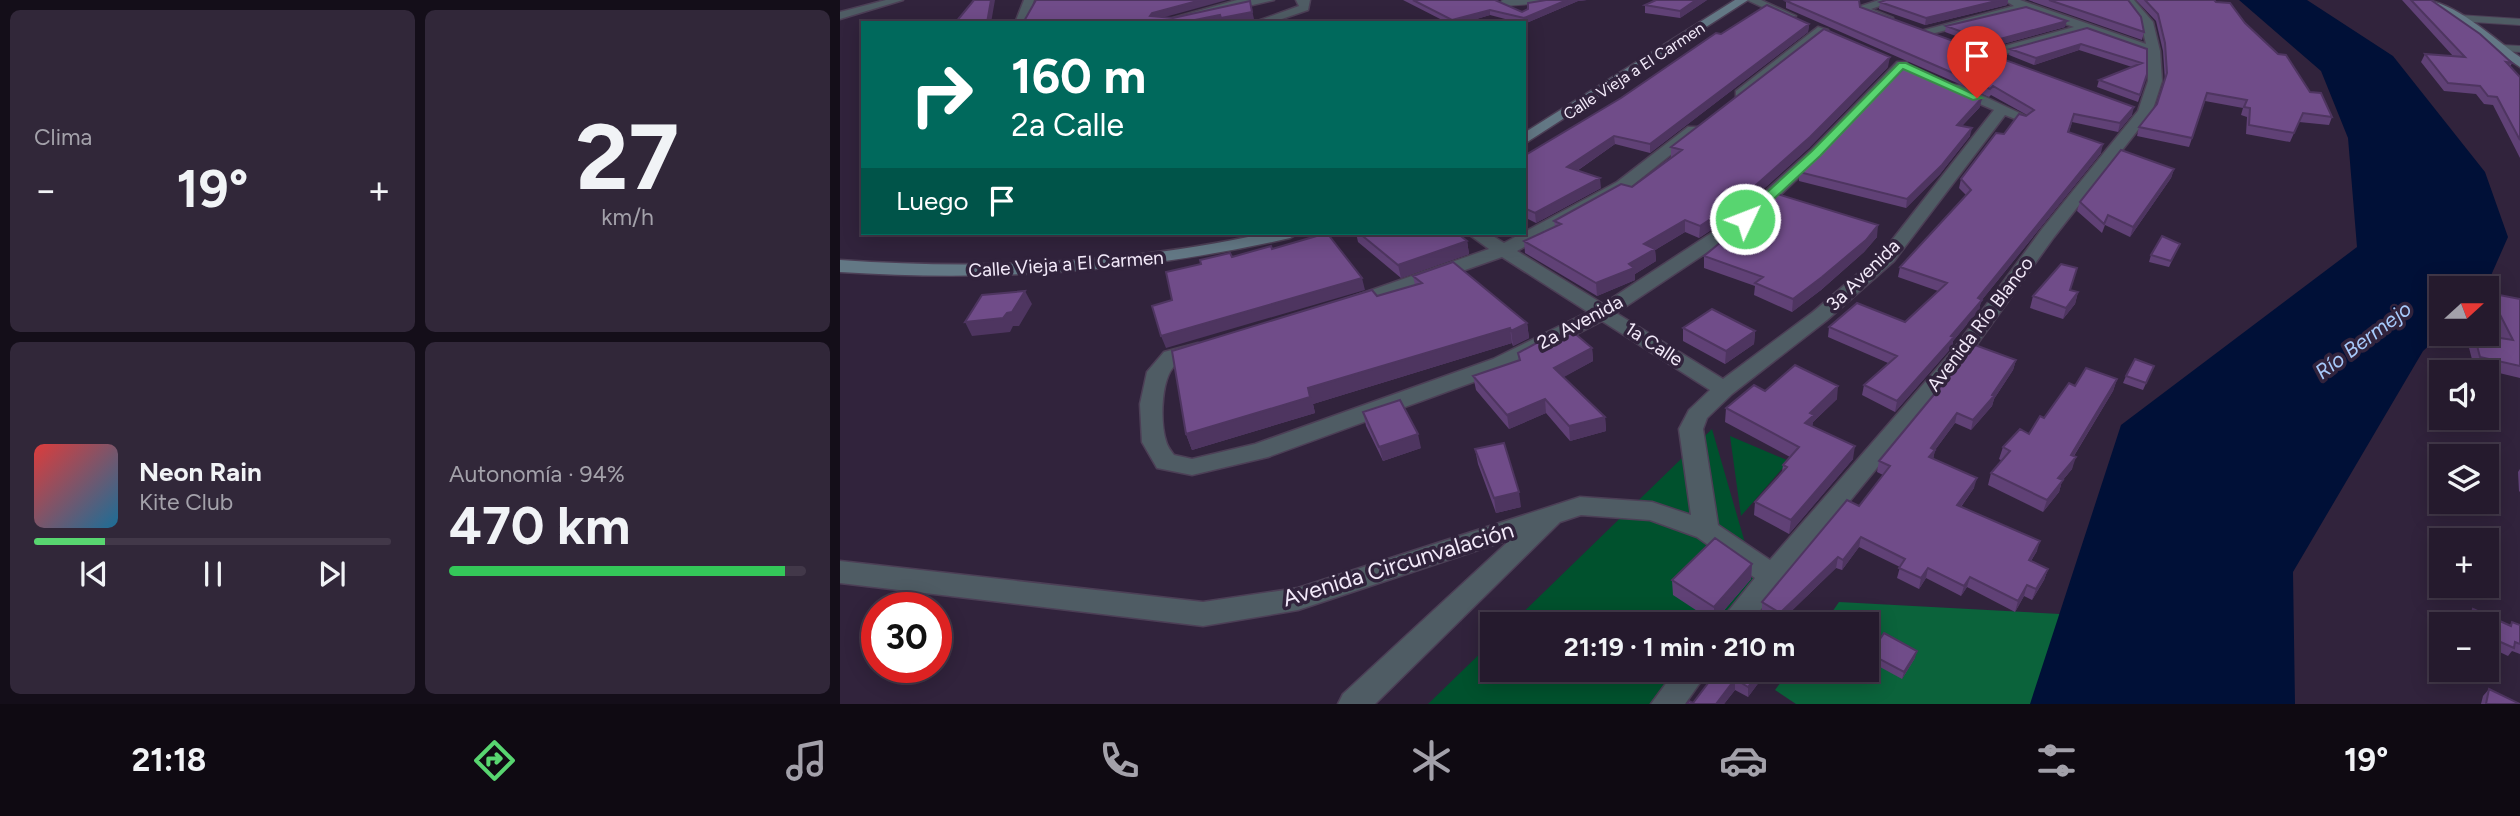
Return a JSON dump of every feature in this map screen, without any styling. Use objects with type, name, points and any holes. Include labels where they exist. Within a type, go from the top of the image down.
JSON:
[{"type":"street","points":[[842,16],[898,0]]},
{"type":"street","points":[[1022,21],[1029,0]]},
{"type":"street","points":[[1169,21],[1242,2],[1269,0]]},
{"type":"street","points":[[1265,21],[1304,8],[1306,2],[1301,0]]},
{"type":"street","name":"Calle Vieja a El Carmen","points":[[1526,139],[1743,0]]},
{"type":"street","points":[[1728,104],[1817,28],[1752,0]]},
{"type":"street","points":[[1892,0],[1864,7],[1864,10],[1949,41]]},
{"type":"street","points":[[2009,0],[2154,51]]},
{"type":"street","name":"Avenida Río Blanco","points":[[1741,612],[1961,353],[2139,110],[2155,81],[2154,51],[2147,22],[2128,0]]},
{"type":"street","points":[[2427,0],[2458,18],[2520,63]]},
{"type":"street","points":[[1912,28],[2026,6]]},
{"type":"street","points":[[842,16],[861,22]]},
{"type":"street","points":[[2013,65],[1981,53],[2087,27]]},
{"type":"street","name":"2a Avenida","points":[[1209,346],[1171,357],[1158,372],[1151,404],[1154,442],[1166,462],[1192,467],[1261,451],[1501,364],[1604,312],[1745,219],[1816,153],[1902,65]]},
{"type":"street","points":[[1940,82],[2023,118]]},
{"type":"street","name":"3a Avenida","points":[[1706,530],[1691,429],[1697,415],[1724,389],[1820,316],[1888,257],[2002,109]]},
{"type":"street","points":[[1337,309],[1505,250],[1623,185],[1707,120]]},
{"type":"street","name":"Calle Vieja a El Carmen","points":[[840,266],[916,272],[1059,267],[1168,258],[1280,235]]},
{"type":"street","name":"1a Calle","points":[[1479,235],[1724,389]]},
{"type":"street","name":"Avenida Circunvalación","points":[[840,572],[1203,614],[1298,599],[1580,506],[1652,511],[1706,530],[1771,575]]},
{"type":"street","points":[[1354,704],[1552,516]]},
{"type":"street","points":[[1667,704],[1685,682]]},
{"type":"lane","points":[[1497,0],[1524,12]]},
{"type":"lane","points":[[1504,3],[1549,1]]},
{"type":"lane","points":[[2458,18],[2520,22]]},
{"type":"lane","points":[[2501,48],[2520,50]]},
{"type":"green space","points":[[1712,429],[1745,543],[1782,571],[1749,612],[1523,612]]},
{"type":"green space","points":[[1730,436],[1789,461],[1741,516]]},
{"type":"green space","points":[[1839,602],[2152,619],[2141,704],[1796,704],[1775,690],[1781,682],[1879,682],[1879,612],[1832,612]]},
{"type":"green space","points":[[1480,654],[1480,682],[1691,682],[1673,704],[1428,704]]},
{"type":"water","name":"Río Bermejo","points":[[2239,0],[2307,0],[2393,56],[2485,172],[2508,237],[2491,276],[2429,276],[2429,346],[2423,351],[2293,572],[2295,704],[2030,704],[2121,425],[2357,247],[2348,138],[2321,71]]},
{"type":"building","points":[[974,0],[991,0],[987,21],[957,21]]},
{"type":"building","points":[[1036,0],[1201,0],[1152,13],[1150,16],[1173,18],[1250,1],[1252,12],[1190,21],[1024,21]]},
{"type":"building","points":[[1413,0],[1495,0],[1522,12],[1528,9],[1528,3],[1567,0],[1524,18],[1490,10],[1452,20]]},
{"type":"building","points":[[1656,0],[1696,0],[1680,11],[1645,5]]},
{"type":"building","points":[[1859,0],[1860,7],[2134,107],[2120,123],[2074,114],[2068,132],[2103,144],[1978,298],[1982,300],[1951,336],[1954,337],[1897,401],[1864,385],[1897,356],[1829,327],[1857,303],[1905,322],[1947,283],[1900,267],[1971,190],[1961,179],[1996,133],[2004,134],[2019,114],[2026,116],[2034,110],[1993,86],[1990,89],[1786,1]]},
{"type":"building","points":[[2000,0],[1926,18],[1880,2]]},
{"type":"building","points":[[2049,0],[2128,0],[2141,17],[2144,32]]},
{"type":"building","points":[[2145,0],[2214,0],[2230,3],[2245,23],[2278,54],[2286,55],[2310,92],[2321,93],[2332,117],[2303,113],[2294,133],[2249,125],[2250,108],[2244,107],[2247,100],[2207,93],[2192,138],[2139,127],[2157,104],[2167,73],[2165,43],[2158,14]]},
{"type":"building","points":[[2411,0],[2431,0],[2480,34],[2512,63],[2506,62],[2520,77],[2520,140],[2497,97],[2488,96],[2480,86],[2448,83],[2425,54],[2465,57]]},
{"type":"building","points":[[1767,5],[1809,24],[1650,144],[1614,136],[1567,167],[1600,178],[1535,213],[1526,209],[1526,155],[1621,98],[1716,33],[1721,34]]},
{"type":"building","points":[[2026,7],[2067,21],[1989,42],[1946,26]]},
{"type":"building","points":[[2087,28],[2147,49],[2147,74],[2140,95],[2099,80],[2142,63],[2081,44],[2036,58],[2010,49]]},
{"type":"building","points":[[1824,29],[1890,57],[1810,137],[1738,201],[1700,226],[1685,220],[1644,244],[1655,249],[1629,264],[1634,268],[1596,283],[1524,241],[1561,224],[1554,221],[1621,184],[1632,187],[1682,150],[1671,147]]},
{"type":"building","points":[[1906,66],[1982,98],[1957,125],[1972,128],[1942,165],[1907,199],[1799,172]]},
{"type":"building","points":[[2121,150],[2174,169],[2133,227],[2108,215],[2104,224],[2080,202]]},
{"type":"building","points":[[1778,190],[1777,194],[1878,225],[1866,240],[1793,299],[1755,283],[1763,277],[1704,256],[1727,237],[1721,234],[1753,213]]},
{"type":"building","points":[[1329,235],[1362,278],[1161,336],[1152,306],[1172,300],[1166,272],[1201,264],[1200,260],[1230,253],[1232,257],[1271,246],[1272,249]]},
{"type":"building","points":[[1361,235],[1460,235],[1467,241],[1398,265]]},
{"type":"building","points":[[2162,236],[2180,244],[2171,261],[2151,255]]},
{"type":"building","points":[[1453,262],[1527,323],[1511,331],[1510,328],[1308,388],[1310,397],[1186,434],[1172,351],[1372,290],[1377,296],[1422,283],[1413,276]]},
{"type":"building","points":[[2061,264],[2077,268],[2070,290],[2078,292],[2066,308],[2033,296]]},
{"type":"building","points":[[1025,291],[1012,312],[1003,318],[965,322],[982,295]]},
{"type":"building","points":[[2499,295],[2520,299],[2520,366],[2480,357],[2477,346],[2499,346],[2499,338],[2513,340],[2499,313]]},
{"type":"building","points":[[1712,309],[1755,331],[1726,351],[1683,328]]},
{"type":"building","points":[[1572,331],[1592,348],[1554,368],[1605,417],[1569,426],[1545,399],[1507,415],[1473,376],[1520,360],[1518,353],[1544,339],[1548,342]]},
{"type":"building","points":[[1975,345],[2016,360],[1992,395],[1994,396],[1973,420],[1957,413],[1931,448],[1935,450],[1929,457],[1977,478],[1957,505],[2040,541],[2029,560],[2048,569],[2036,589],[2027,585],[2018,601],[1970,577],[1964,586],[1928,568],[1921,578],[1899,568],[1905,559],[1861,537],[1843,560],[1838,557],[1781,612],[1762,602],[1847,500],[1859,506],[1890,466],[1879,461]]},
{"type":"building","points":[[2135,359],[2154,366],[2146,383],[2126,376]]},
{"type":"building","points":[[1795,365],[1838,386],[1810,413],[1814,415],[1805,423],[1855,446],[1791,520],[1755,502],[1787,467],[1783,465],[1799,447],[1726,408],[1754,385],[1765,391]]},
{"type":"building","points":[[2086,368],[2117,379],[2071,455],[2076,457],[2058,478],[2063,480],[2047,500],[1991,473],[2010,451],[2003,447],[2020,429],[2029,434],[2040,416],[2044,418],[2069,383],[2075,386]]},
{"type":"building","points":[[1400,400],[1418,434],[1379,447],[1363,412]]},
{"type":"building","points":[[1504,443],[1519,492],[1494,498],[1475,449]]},
{"type":"building","points":[[1715,538],[1752,564],[1714,607],[1672,580]]},
{"type":"building","points":[[2499,621],[2511,626],[2512,622],[2520,625],[2520,644],[2515,642],[2514,648],[2499,641]]},
{"type":"building","points":[[1884,633],[1917,651],[1904,672],[1879,659],[1879,640]]},
{"type":"building","points":[[1709,682],[1733,682],[1716,704],[1687,704],[1689,701],[1693,703]]},
{"type":"building","points":[[2489,689],[2520,704],[2486,704]]},
{"type":"route","points":[[1745,219],[1816,153],[1902,65],[1977,98]]}]
